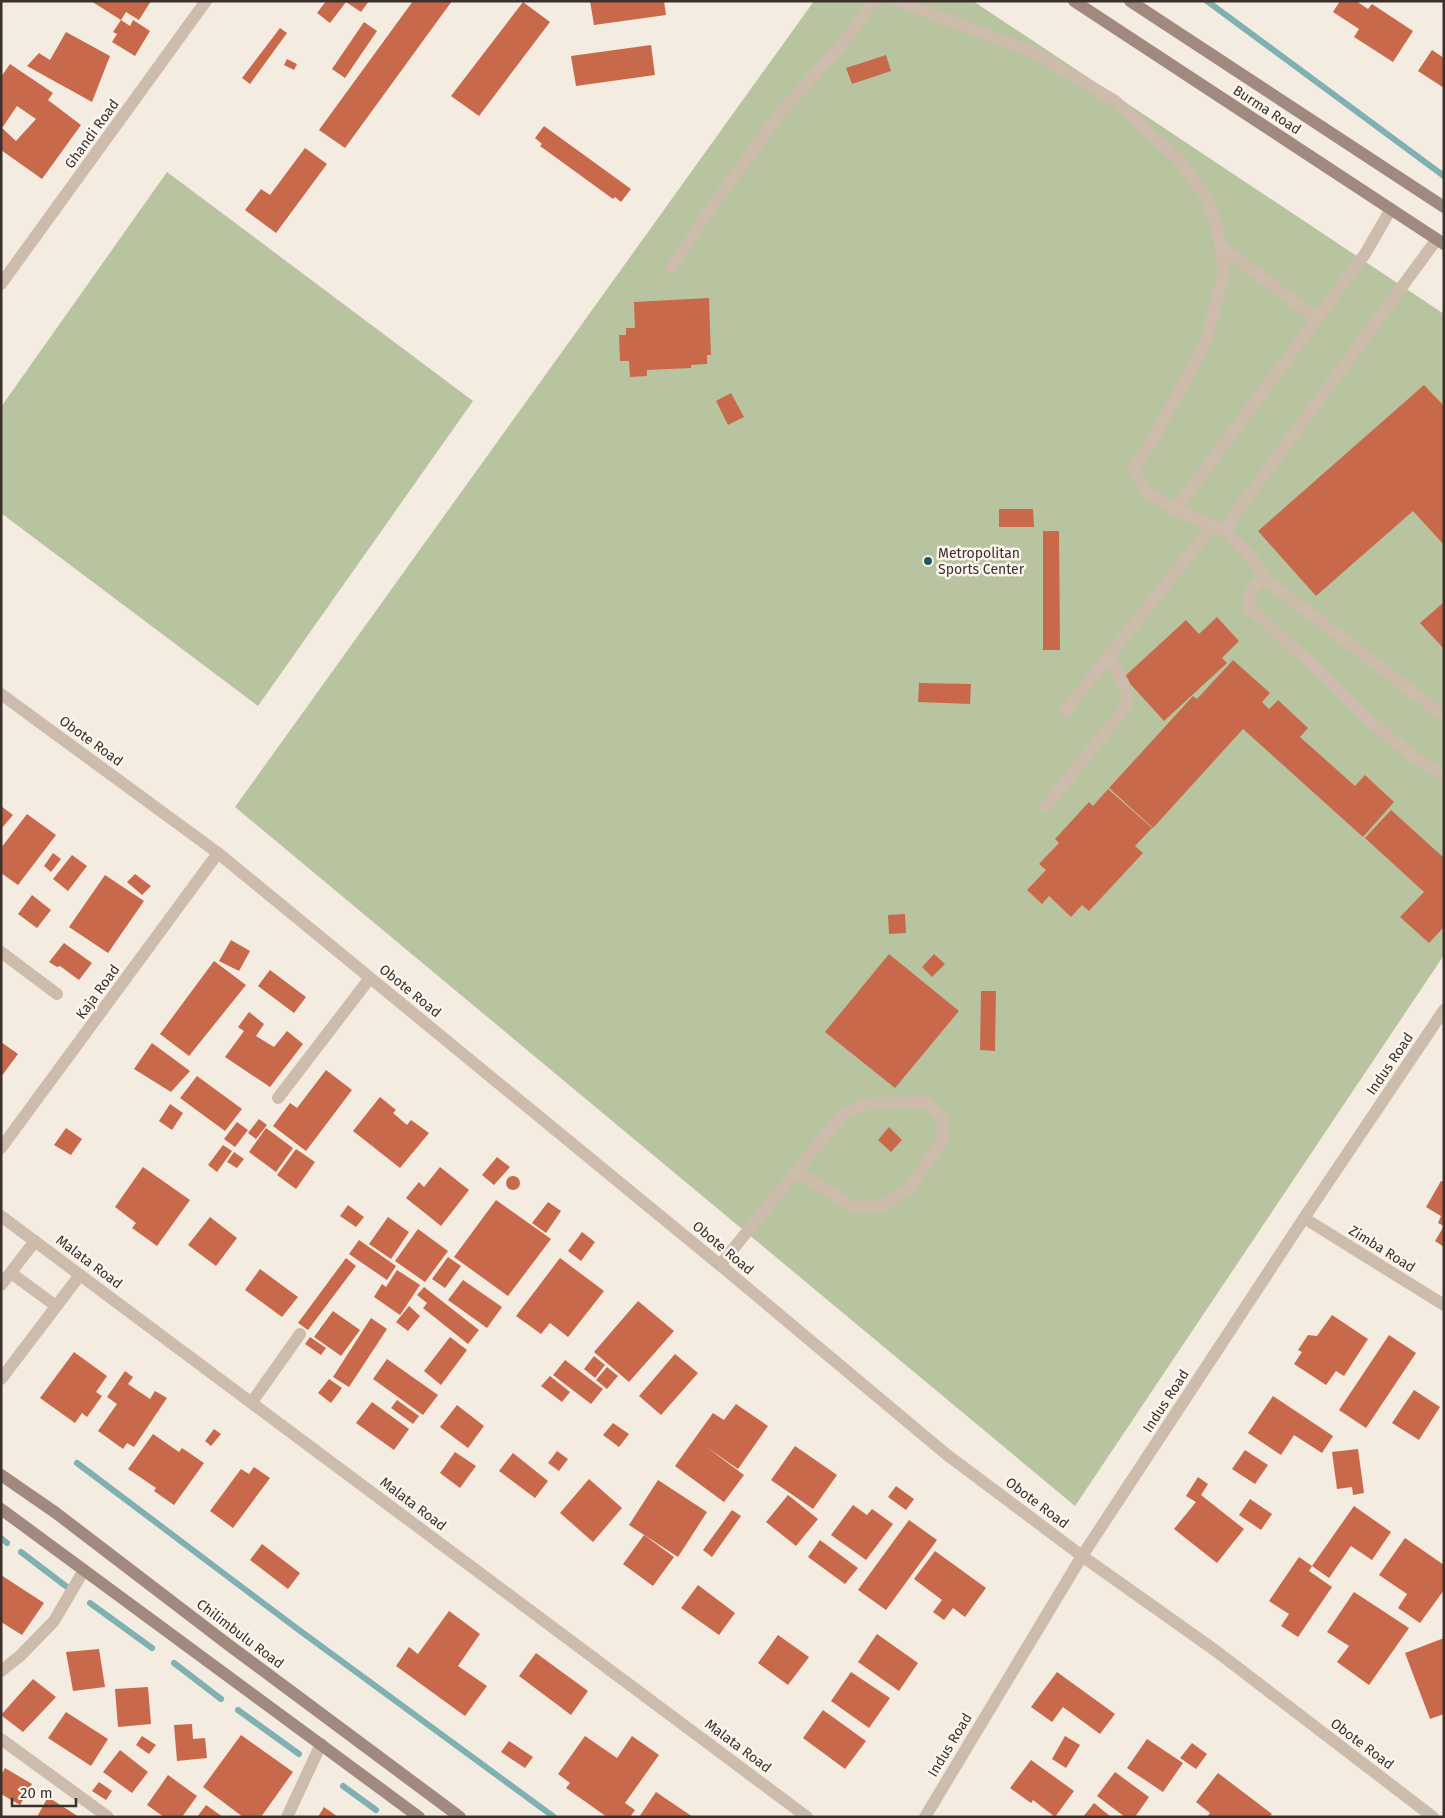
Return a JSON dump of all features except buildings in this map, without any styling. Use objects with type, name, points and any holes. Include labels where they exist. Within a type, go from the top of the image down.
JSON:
[{"type":"main road","name":"Burma Road","points":[[1074,1],[1440,241]]},
{"type":"main road","name":"Burma Road","points":[[1130,1],[1444,207]]},
{"type":"main road","name":"Chilimbulu Road","points":[[1,1475],[56,1513],[230,1646],[460,1817]]},
{"type":"main road","points":[[1,1509],[419,1817]]},
{"type":"street","name":"Ghandi Road","points":[[1,284],[206,1]]},
{"type":"street","points":[[672,267],[713,205],[781,112],[842,44],[874,1]]},
{"type":"street","points":[[897,1],[1033,52],[1115,101],[1182,163],[1207,198],[1219,236],[1224,274],[1206,341],[1152,442],[1133,468],[1144,489],[1175,510],[1225,531],[1253,559],[1265,579],[1444,716]]},
{"type":"street","points":[[1175,510],[1365,254],[1391,209]]},
{"type":"street","points":[[1225,531],[1232,518],[1440,241]]},
{"type":"street","points":[[1221,246],[1317,320]]},
{"type":"street","points":[[1066,710],[1213,525]]},
{"type":"street","points":[[1265,579],[1256,583],[1250,592],[1247,600],[1249,608],[1323,674],[1372,723],[1418,760],[1444,775]]},
{"type":"street","points":[[1046,806],[1126,707],[1127,690],[1108,657]]},
{"type":"street","name":"Obote Road","points":[[1,694],[218,853],[720,1264],[946,1454],[1082,1556],[1216,1650],[1433,1817]]},
{"type":"street","name":"Kaja Road","points":[[1,1148],[218,853]]},
{"type":"street","points":[[1,952],[57,994]]},
{"type":"street","points":[[278,1098],[370,978]]},
{"type":"street","name":"Indus Road","points":[[924,1817],[1082,1556],[1304,1218],[1444,1010]]},
{"type":"street","points":[[720,1264],[796,1171],[844,1113],[871,1103],[926,1102],[943,1120],[942,1141],[915,1181],[909,1189],[882,1206],[854,1207],[796,1171]]},
{"type":"street","name":"Malata Road","points":[[1,1216],[807,1817]]},
{"type":"street","name":"Zimba Road","points":[[1304,1218],[1444,1305]]},
{"type":"street","points":[[1,1285],[35,1241]]},
{"type":"street","points":[[11,1273],[56,1306]]},
{"type":"street","points":[[1,1379],[80,1275]]},
{"type":"street","points":[[252,1402],[300,1334]]},
{"type":"street","points":[[1,1671],[20,1656],[54,1621],[84,1570]]},
{"type":"street","points":[[1,1739],[108,1817]]},
{"type":"street","points":[[287,1817],[321,1744]]},
{"type":"green space","name":"Metropolitan Sports Center","points":[[814,1],[973,1],[1444,314],[1444,955],[1075,1506],[235,807]]},
{"type":"green space","points":[[167,172],[473,401],[258,706],[1,513],[1,407]]},
{"type":"waterway","points":[[1207,1],[1444,176]]},
{"type":"waterway","points":[[77,1463],[299,1630],[554,1817]]},
{"type":"waterway","points":[[1,1538],[7,1543]]},
{"type":"waterway","points":[[21,1552],[67,1587]]},
{"type":"waterway","points":[[90,1603],[152,1648]]},
{"type":"waterway","points":[[174,1663],[221,1699]]},
{"type":"waterway","points":[[238,1710],[299,1754]]},
{"type":"waterway","points":[[343,1786],[376,1810]]},
{"type":"place","name":"Metropolitan Sports Center","points":[[928,561]]}]
